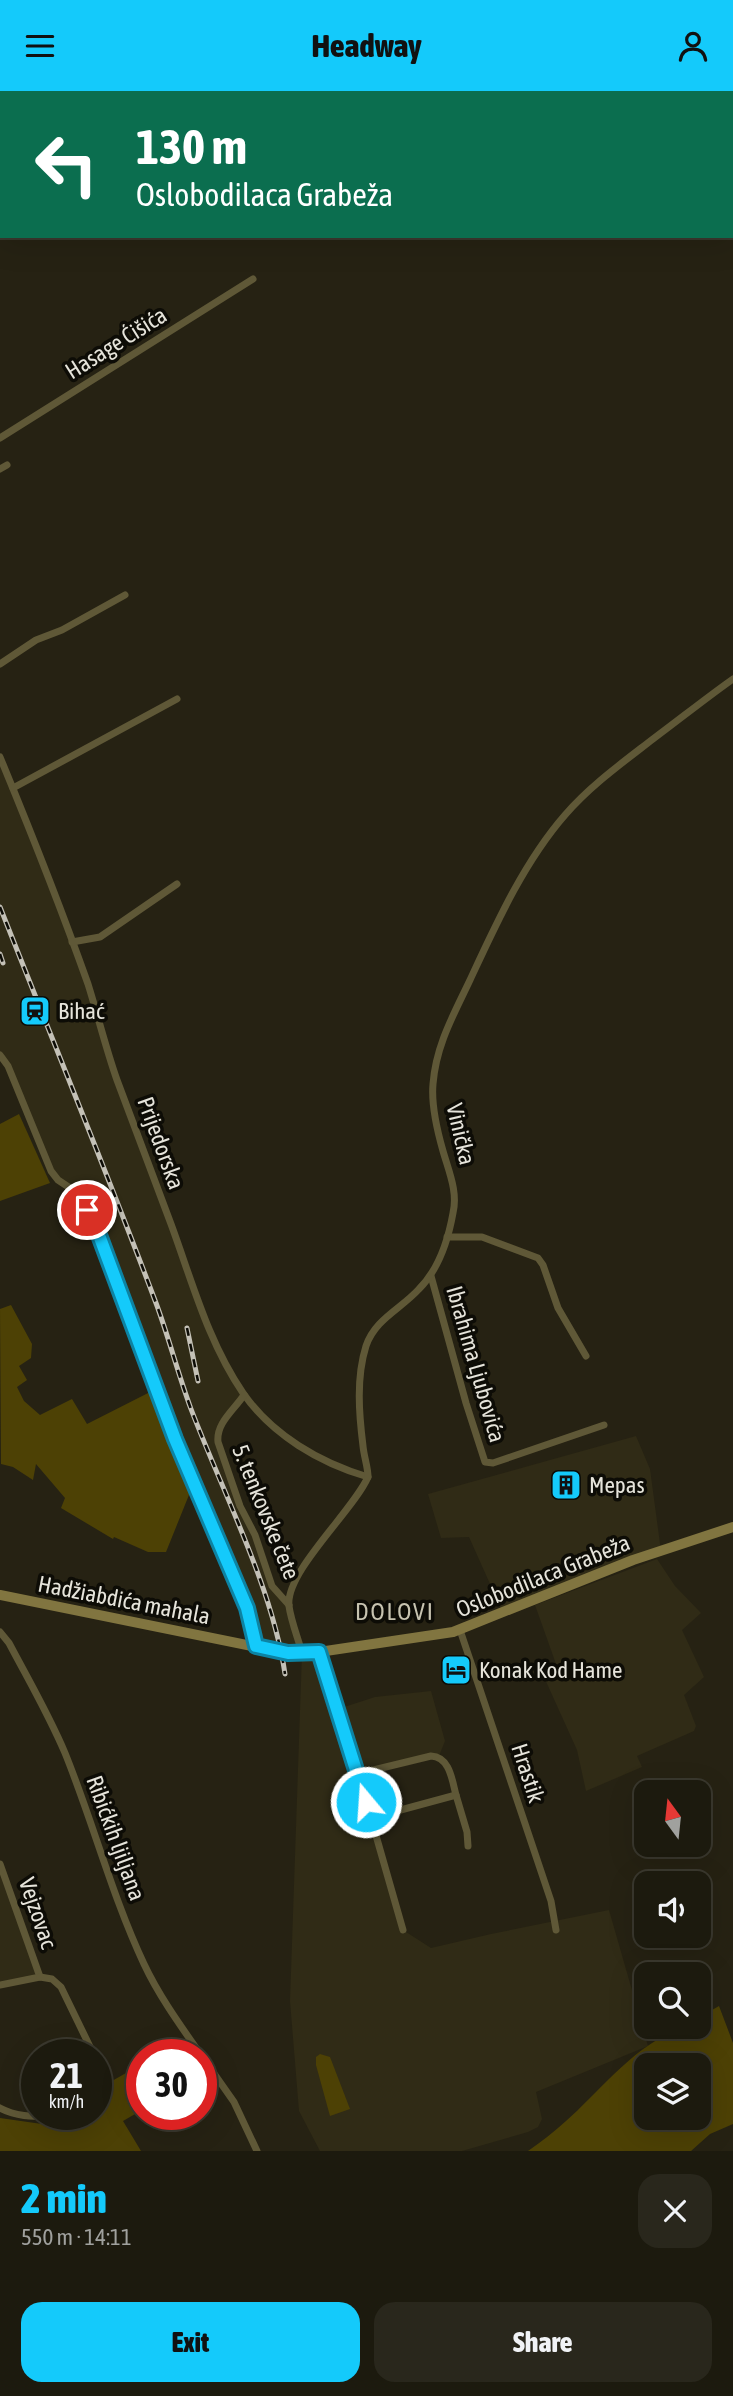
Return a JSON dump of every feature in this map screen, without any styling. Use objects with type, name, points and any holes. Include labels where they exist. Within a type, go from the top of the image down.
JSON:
[{"type":"street","name":"Hasage Ćišića","points":[[0,438],[253,279]]},
{"type":"street","points":[[0,664],[36,640],[62,631],[125,595]]},
{"type":"street","name":"Vinička","points":[[368,1477],[359,1402],[366,1346],[373,1331],[387,1316],[432,1276],[454,1212],[454,1189],[434,1108],[435,1068],[450,1019],[503,912],[548,837],[588,790],[733,679]]},
{"type":"street","points":[[13,788],[177,699]]},
{"type":"street","name":"Prijedorska","points":[[0,757],[72,942],[148,1170],[225,1363],[244,1395],[264,1418],[317,1458],[368,1477]]},
{"type":"street","points":[[72,942],[100,937],[177,884]]},
{"type":"street","points":[[0,1055],[8,1066],[51,1171],[79,1194],[96,1227],[175,1439],[247,1608],[256,1646]]},
{"type":"street","points":[[447,1237],[482,1237],[538,1258],[558,1308],[586,1356]]},
{"type":"street","name":"Ibrahima Ljubovića","points":[[432,1276],[466,1403],[485,1462],[493,1463],[604,1425]]},
{"type":"street","name":"5. tenkovske čete","points":[[244,1395],[221,1425],[218,1442],[272,1586],[289,1605]]},
{"type":"street","points":[[302,1653],[289,1605],[289,1595],[299,1574],[368,1477]]},
{"type":"street","name":"Oslobodilaca Grabeža","points":[[281,1652],[319,1652],[460,1630],[634,1560],[733,1527]]},
{"type":"street","name":"Hadžiabdića mahala","points":[[0,1595],[281,1652]]},
{"type":"street","name":"Hrastik","points":[[460,1630],[551,1901],[556,1930]]},
{"type":"street","name":"Ribićkih ljiljana","points":[[0,1632],[9,1643],[54,1727],[145,1966],[190,2039]]},
{"type":"street","points":[[319,1652],[403,1930]]},
{"type":"street","points":[[357,1774],[419,1758],[439,1756],[448,1767],[467,1832],[468,1846]]},
{"type":"street","points":[[371,1818],[456,1795]]},
{"type":"street","name":"Vejzovac","points":[[0,1864],[40,1977],[0,1985]]},
{"type":"street","points":[[40,1977],[52,1979],[61,1987],[86,2039]]},
{"type":"street","name":"Ribićkih ljiljana","points":[[217,2078],[234,2102],[257,2151]]},
{"type":"street","points":[[0,2108],[21,2114]]},
{"type":"shaded area","points":[[0,757],[72,942],[117,1078],[210,1331],[244,1395],[217,1436],[273,1586],[289,1605],[302,1653],[256,1646],[252,1624],[79,1194],[58,1180],[0,1055]]},
{"type":"shaded area","points":[[19,1114],[50,1183],[0,1201],[0,1124]]},
{"type":"shaded area","points":[[11,1305],[32,1344],[31,1358],[19,1366],[27,1380],[17,1387],[24,1401],[40,1415],[72,1399],[87,1424],[156,1389],[193,1485],[166,1552],[148,1552],[114,1537],[113,1539],[61,1508],[65,1498],[36,1464],[33,1480],[13,1467],[1,1464],[0,1309]]},
{"type":"shaded area","points":[[636,1436],[650,1469],[661,1551],[503,1613],[469,1537],[441,1538],[428,1494]]},
{"type":"shaded area","points":[[657,1559],[675,1586],[701,1613],[682,1630],[704,1677],[684,1695],[696,1726],[694,1731],[637,1756],[642,1767],[586,1791],[577,1750],[544,1677],[556,1664],[535,1605]]},
{"type":"shaded area","points":[[319,1652],[338,1709],[375,1697],[431,1691],[445,1741],[439,1756],[357,1774],[403,1930],[431,1948],[609,1910],[634,1997],[634,2039],[646,2039],[648,2046],[536,2092],[542,2119],[538,2127],[528,2132],[462,2151],[320,2151],[299,2111],[290,2001],[302,1653]]},
{"type":"shaded area","points":[[0,1864],[40,1977],[0,1985]]},
{"type":"shaded area","points":[[719,2006],[733,2043],[733,2124],[710,2134],[691,2151],[528,2151],[561,2125],[634,2056],[634,2130],[711,2130],[711,2053],[638,2053],[658,2039],[711,2039],[711,2011]]},
{"type":"shaded area","points":[[320,2054],[330,2057],[350,2109],[330,2116],[316,2065],[316,2057]]},
{"type":"shaded area","points":[[126,2073],[126,2119],[123,2121],[141,2151],[0,2151],[0,2118],[21,2121],[21,2130],[112,2130],[112,2081]]},
{"type":"railway","points":[[0,907],[161,1316],[191,1409],[258,1574],[279,1641],[285,1674]]},
{"type":"railway","points":[[0,954],[3,963]]},
{"type":"railway","points":[[187,1328],[198,1381]]},
{"type":"place","name":"Bihać","points":[[35,1011]]},
{"type":"place","name":"Mepas","points":[[566,1485]]},
{"type":"place","name":"Konak Kod Hame","points":[[456,1670]]},
{"type":"district","name":"DOLOVI","points":[[395,1612]]},
{"type":"route","points":[[87,1210],[96,1227],[193,1485],[247,1608],[256,1646],[288,1653],[319,1652],[366,1802]]}]
